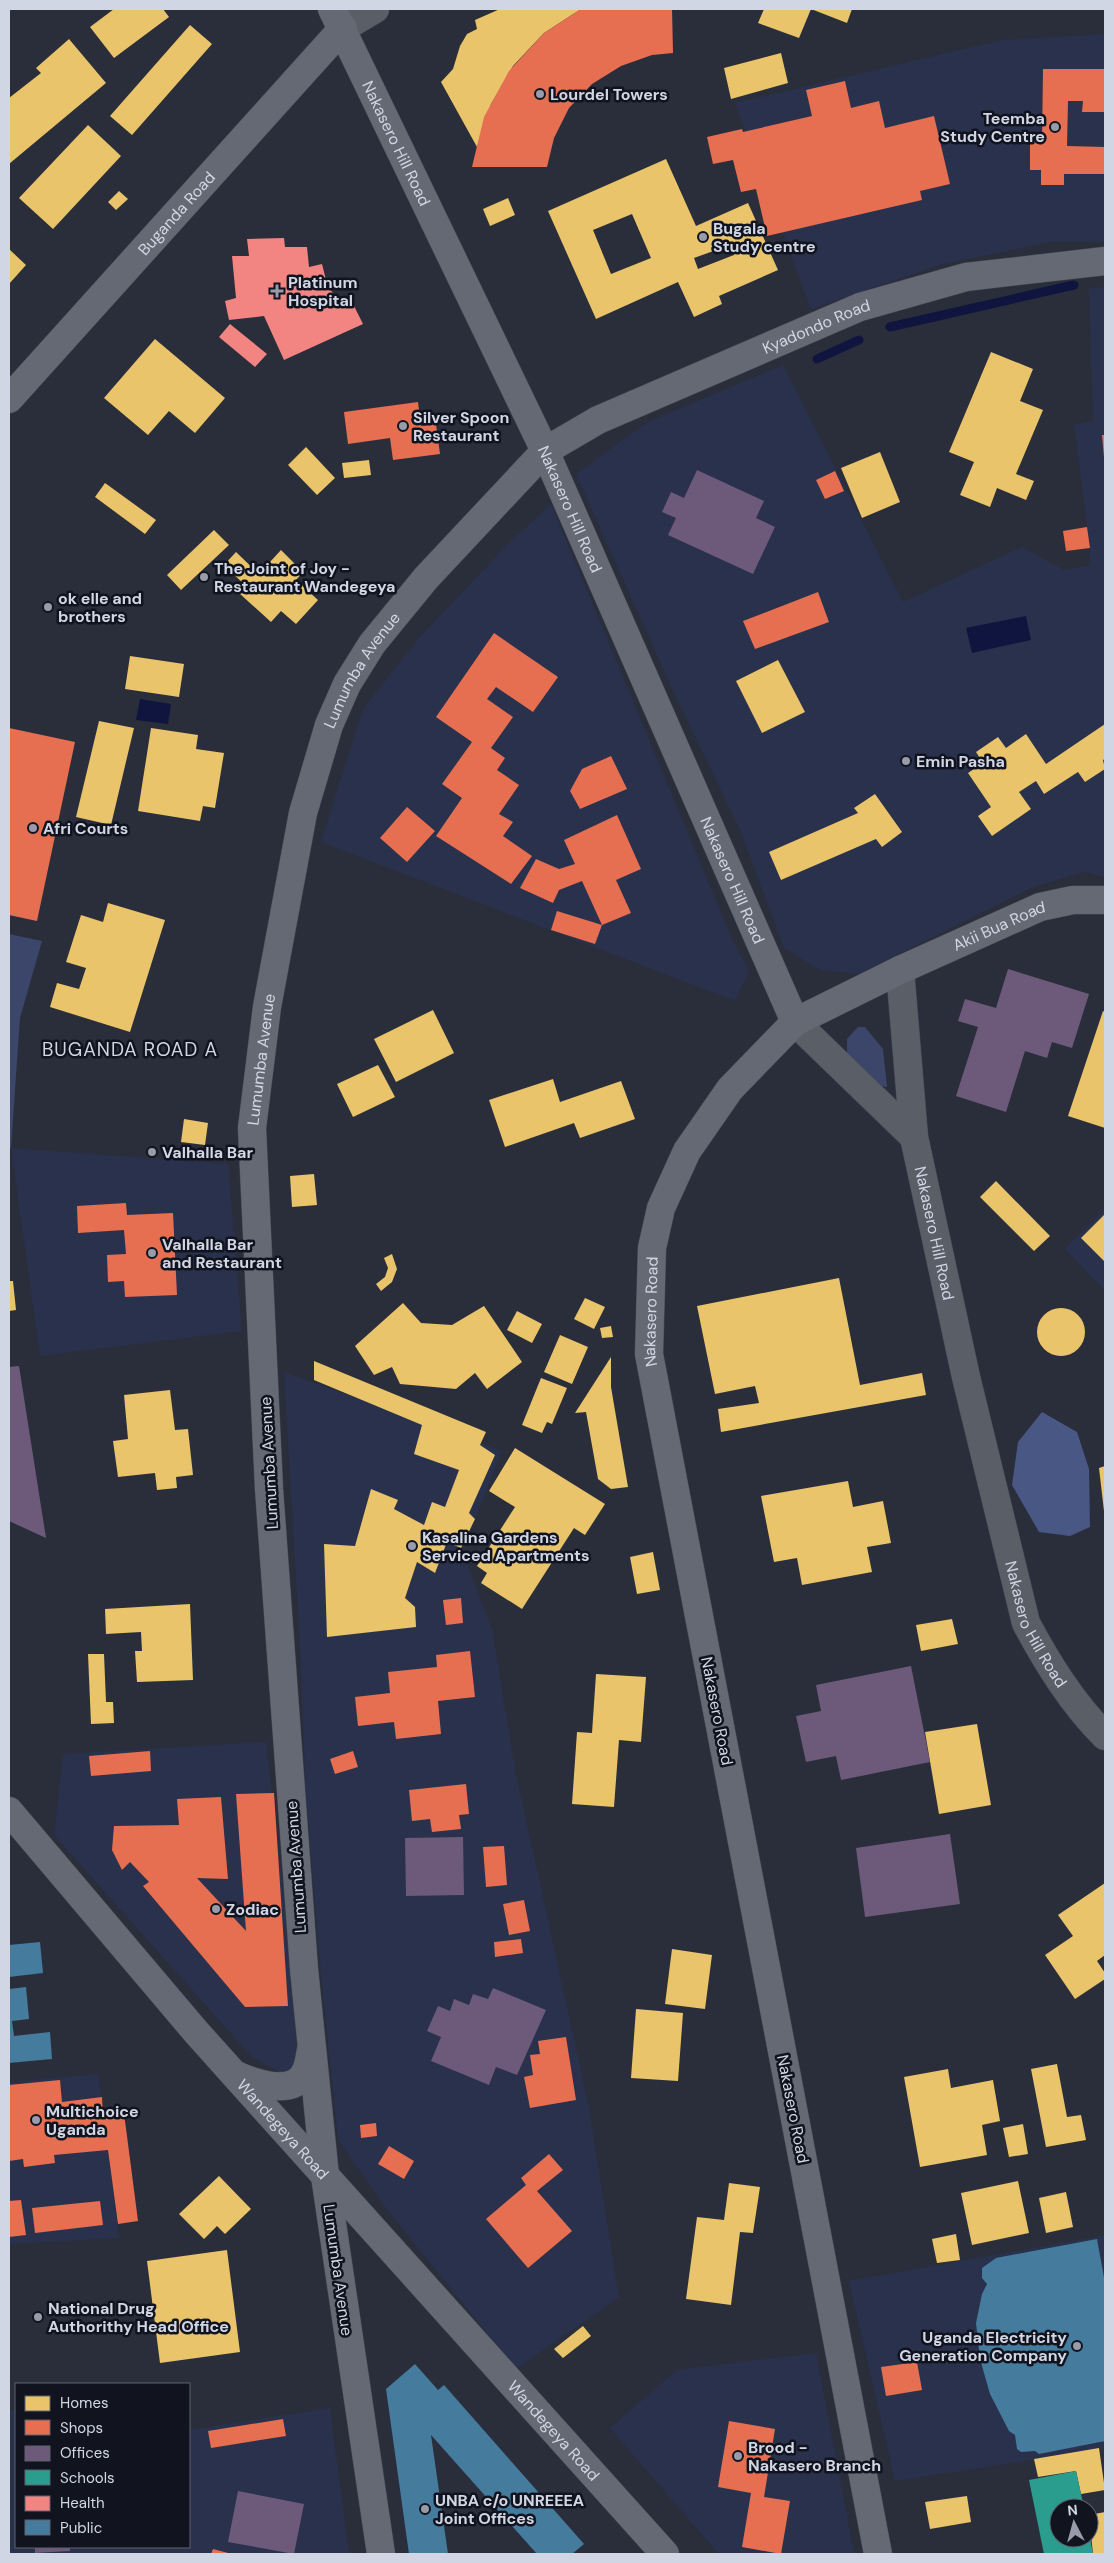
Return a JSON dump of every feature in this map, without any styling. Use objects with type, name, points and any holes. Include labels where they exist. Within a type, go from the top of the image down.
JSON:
[{"type":"main road","name":"Buganda Road","points":[[9,399],[337,18]]},
{"type":"main road","name":"Nakasero Hill Road","points":[[337,18],[545,451],[795,1022]]},
{"type":"main road","name":"Kyadondo Road","points":[[545,451],[598,420],[860,308],[966,277],[1105,261]]},
{"type":"main road","name":"Lumumba Avenue","points":[[381,2554],[325,2176],[296,1881],[269,1489],[252,1128],[267,1007],[303,813],[329,725],[347,684],[372,644],[426,578],[545,451]]},
{"type":"main road","name":"Akii Bua Road","points":[[900,970],[1040,907],[1073,900],[1105,900]]},
{"type":"main road","name":"Nakasero Road","points":[[878,2554],[649,1354],[652,1248],[661,1208],[687,1151],[730,1089],[795,1022],[900,970]]},
{"type":"main road","name":"Wandegeya Road","points":[[9,1811],[232,2073],[665,2554]]},
{"type":"main road","points":[[232,2073],[252,2083],[264,2085],[292,2083],[302,2078],[308,2068],[312,2046]]},
{"type":"street","points":[[337,18],[374,9]]},
{"type":"street","points":[[900,970],[914,1137]]},
{"type":"street","name":"Nakasero Hill Road","points":[[795,1022],[914,1137],[966,1377],[1026,1623],[1044,1657],[1069,1694],[1105,1736]]},
{"type":"shaded area","points":[[1105,34],[1105,242],[1051,242],[939,265],[811,309],[735,103],[1002,40]]},
{"type":"shaded area","name":"Emin Pasha","points":[[1105,287],[1105,877],[1084,872],[1033,887],[859,974],[820,970],[784,948],[741,832],[673,691],[576,474],[648,422],[783,365],[903,602],[1022,547],[1064,570],[1089,565],[1090,548],[1074,425],[1093,421],[1089,288]]},
{"type":"shaded area","points":[[551,504],[732,939],[749,971],[735,1001],[321,842],[363,709],[419,638],[510,542]]},
{"type":"shaded area","points":[[1026,616],[1031,640],[972,653],[966,628]]},
{"type":"shaded area","points":[[140,699],[171,704],[168,724],[136,720]]},
{"type":"shaded area","points":[[9,934],[42,941],[20,1018],[11,1148],[9,1148]]},
{"type":"shaded area","points":[[858,1027],[865,1027],[883,1049],[887,1087],[876,1085],[847,1055],[847,1039]]},
{"type":"shaded area","points":[[11,1148],[228,1164],[242,1331],[40,1356]]},
{"type":"shaded area","points":[[1105,1209],[1105,1291],[1065,1249]]},
{"type":"shaded area","points":[[284,1372],[502,1451],[462,1552],[492,1629],[516,1774],[588,2103],[619,2297],[516,2369],[386,2208],[338,2140],[322,1985],[306,1797],[300,1644]]},
{"type":"shaded area","points":[[1042,1412],[1077,1432],[1089,1469],[1090,1527],[1070,1536],[1039,1532],[1012,1485],[1018,1442]]},
{"type":"shaded area","points":[[266,1742],[303,2066],[288,2077],[252,2057],[54,1835],[63,1754]]},
{"type":"shaded area","points":[[98,2074],[119,2238],[9,2244],[9,2082]]},
{"type":"shaded area","points":[[1105,2235],[1105,2449],[895,2481],[849,2281]]},
{"type":"shaded area","points":[[816,2353],[854,2554],[719,2554],[610,2428],[677,2370]]},
{"type":"shaded area","points":[[330,2408],[349,2554],[157,2554],[156,2552],[142,2554],[9,2554],[9,2411],[15,2410],[15,2548],[190,2548],[190,2430]]},
{"type":"building: Homes","points":[[114,9],[163,9],[169,17],[114,58],[90,27]]},
{"type":"building: Homes","points":[[500,9],[581,9],[544,33],[513,66],[491,104],[477,147],[441,82],[453,69],[460,46],[467,34],[477,29],[475,20]]},
{"type":"building: Homes","points":[[764,9],[811,9],[799,38],[758,23]]},
{"type":"building: Homes","points":[[811,9],[852,9],[847,23]]},
{"type":"building: Homes","points":[[190,25],[212,44],[132,135],[110,116]]},
{"type":"building: Homes","points":[[69,39],[106,83],[9,164],[9,98],[41,73],[36,68]]},
{"type":"building: Homes","points":[[781,53],[788,83],[731,99],[724,68]]},
{"type":"building: Homes","points":[[88,125],[121,156],[53,229],[19,198]]},
{"type":"building: Homes","name":"Bugala Study centre","points":[[666,159],[696,226],[748,203],[778,270],[719,296],[722,304],[694,317],[678,282],[596,319],[548,211]],"holes":[[[632,214],[651,258],[611,274],[593,230]],[[730,245],[734,255],[698,269],[694,258]]]},
{"type":"building: Homes","points":[[119,191],[128,199],[116,210],[108,202]]},
{"type":"building: Homes","points":[[508,198],[515,215],[490,226],[483,209]]},
{"type":"building: Homes","points":[[9,249],[26,265],[9,284]]},
{"type":"building: Homes","points":[[155,339],[225,398],[195,433],[169,411],[148,435],[104,398]]},
{"type":"building: Homes","points":[[991,352],[1033,369],[1020,401],[1043,410],[1016,474],[1034,481],[1026,500],[997,488],[990,507],[960,495],[974,462],[949,452]]},
{"type":"building: Homes","points":[[306,447],[335,478],[317,495],[288,465]]},
{"type":"building: Homes","points":[[880,452],[900,502],[862,518],[841,468]]},
{"type":"building: Homes","points":[[369,460],[371,475],[344,478],[342,463]]},
{"type":"building: Homes","points":[[105,483],[156,520],[145,534],[95,497]]},
{"type":"building: Homes","points":[[214,530],[229,545],[181,590],[167,575]]},
{"type":"building: Homes","points":[[281,550],[303,572],[296,580],[318,600],[296,624],[281,611],[271,622],[239,593],[246,586],[224,565],[236,552],[259,574]]},
{"type":"building: Homes","points":[[130,656],[184,664],[179,697],[125,689]]},
{"type":"building: Homes","points":[[778,660],[805,712],[762,733],[736,681]]},
{"type":"building: Homes","points":[[99,721],[134,728],[111,825],[76,817]]},
{"type":"building: Homes","points":[[1105,724],[1105,759],[1103,760],[1105,769],[1085,782],[1078,772],[1044,794],[1036,781],[1019,792],[1031,809],[992,836],[978,816],[991,807],[968,773],[983,763],[976,752],[998,737],[1006,748],[1026,734],[1046,764]]},
{"type":"building: Homes","points":[[151,728],[198,735],[196,749],[224,753],[215,808],[203,806],[200,821],[138,811]]},
{"type":"building: Homes","points":[[875,794],[902,832],[882,847],[876,839],[781,880],[769,852],[858,813],[854,808]]},
{"type":"building: Homes","points":[[108,903],[165,920],[130,1032],[50,1007],[57,983],[79,989],[86,968],[66,962],[81,915],[103,922]]},
{"type":"building: Homes","points":[[433,1010],[454,1053],[396,1082],[374,1039]]},
{"type":"building: Homes","points":[[1103,1011],[1105,1012],[1105,1128],[1068,1116]]},
{"type":"building: Homes","points":[[378,1065],[395,1097],[353,1117],[337,1084]]},
{"type":"building: Homes","points":[[553,1079],[560,1102],[621,1081],[635,1119],[580,1138],[574,1123],[505,1147],[489,1100]]},
{"type":"building: Homes","points":[[184,1119],[208,1123],[205,1145],[181,1142]]},
{"type":"building: Homes","points":[[314,1174],[317,1205],[292,1207],[290,1176]]},
{"type":"building: Homes","points":[[996,1181],[1050,1236],[1034,1251],[980,1197]]},
{"type":"building: Homes","points":[[1105,1214],[1105,1262],[1081,1238]]},
{"type":"building: Homes","points":[[392,1254],[397,1269],[392,1282],[381,1291],[376,1284],[385,1277],[388,1268],[384,1258]]},
{"type":"building: Homes","points":[[839,1278],[860,1385],[922,1373],[926,1395],[721,1432],[718,1409],[759,1403],[755,1386],[715,1394],[697,1306]]},
{"type":"building: Homes","points":[[9,1281],[13,1281],[16,1310],[9,1311]]},
{"type":"building: Homes","points":[[585,1298],[605,1307],[594,1329],[574,1319]]},
{"type":"building: Homes","points":[[403,1303],[421,1323],[452,1325],[484,1306],[522,1362],[487,1389],[475,1373],[456,1389],[400,1384],[392,1367],[374,1375],[355,1346]]},
{"type":"building: Homes","points":[[1056,1308],[1066,1308],[1078,1315],[1085,1327],[1085,1337],[1078,1349],[1066,1356],[1056,1356],[1048,1352],[1041,1345],[1037,1337],[1037,1327],[1041,1319],[1048,1312]]},
{"type":"building: Homes","points":[[517,1311],[542,1324],[532,1343],[507,1330]]},
{"type":"building: Homes","points":[[611,1326],[613,1337],[602,1338],[600,1328]]},
{"type":"building: Homes","points":[[560,1335],[588,1347],[572,1384],[544,1372]]},
{"type":"building: Homes","points":[[611,1357],[611,1387],[628,1487],[611,1489],[598,1479],[586,1412],[575,1413]]},
{"type":"building: Homes","points":[[314,1361],[486,1432],[480,1445],[495,1455],[469,1513],[475,1519],[461,1548],[447,1542],[435,1573],[417,1562],[405,1598],[415,1607],[416,1627],[327,1637],[324,1544],[355,1546],[371,1489],[398,1500],[394,1509],[424,1525],[432,1502],[445,1507],[459,1470],[414,1454],[422,1425],[314,1380]]},
{"type":"building: Homes","points":[[541,1378],[567,1388],[552,1424],[547,1422],[542,1433],[522,1425]]},
{"type":"building: Homes","points":[[170,1390],[175,1430],[188,1429],[193,1475],[176,1477],[177,1488],[157,1490],[155,1473],[118,1477],[113,1441],[128,1439],[124,1395]]},
{"type":"building: Homes","points":[[515,1448],[605,1504],[585,1535],[574,1528],[522,1609],[481,1583],[487,1573],[477,1566],[515,1507],[489,1491]]},
{"type":"building: Homes","points":[[1105,1466],[1105,1511],[1104,1511],[1099,1468]]},
{"type":"building: Homes","points":[[848,1481],[853,1507],[883,1501],[891,1543],[867,1547],[872,1572],[802,1585],[797,1558],[774,1562],[761,1496]]},
{"type":"building: Homes","points":[[653,1552],[660,1590],[637,1594],[630,1557]]},
{"type":"building: Homes","points":[[190,1604],[193,1680],[137,1682],[135,1651],[142,1651],[141,1632],[106,1634],[105,1609]]},
{"type":"building: Homes","points":[[952,1619],[958,1644],[921,1651],[916,1625]]},
{"type":"building: Homes","points":[[88,1654],[104,1654],[106,1702],[113,1702],[114,1723],[91,1724]]},
{"type":"building: Homes","points":[[596,1674],[646,1677],[641,1742],[619,1740],[614,1807],[572,1804],[577,1732],[592,1733]]},
{"type":"building: Homes","points":[[977,1724],[991,1805],[939,1814],[925,1732]]},
{"type":"building: Homes","points":[[1105,1883],[1105,1955],[1097,1961],[1105,1973],[1105,1979],[1075,1999],[1045,1955],[1073,1936],[1058,1915]]},
{"type":"building: Homes","points":[[672,1949],[712,1955],[705,2009],[665,2004]]},
{"type":"building: Homes","points":[[636,2009],[683,2013],[678,2081],[631,2078]]},
{"type":"building: Homes","points":[[1057,2064],[1067,2117],[1081,2115],[1086,2140],[1046,2147],[1031,2069]]},
{"type":"building: Homes","points":[[948,2069],[951,2088],[993,2080],[1000,2121],[982,2125],[987,2155],[920,2167],[904,2077]]},
{"type":"building: Homes","points":[[1023,2124],[1028,2154],[1009,2157],[1003,2128]]},
{"type":"building: Homes","points":[[219,2176],[251,2209],[225,2234],[217,2226],[204,2239],[179,2214]]},
{"type":"building: Homes","points":[[1018,2181],[1029,2233],[972,2245],[961,2193]]},
{"type":"building: Homes","points":[[729,2183],[760,2187],[753,2233],[740,2232],[731,2305],[686,2299],[697,2217],[724,2220]]},
{"type":"building: Homes","points":[[1066,2192],[1073,2227],[1046,2233],[1039,2198]]},
{"type":"building: Homes","points":[[956,2234],[960,2260],[937,2263],[932,2239]]},
{"type":"building: Homes","points":[[227,2250],[240,2352],[160,2363],[147,2261]]},
{"type":"building: Homes","points":[[583,2326],[591,2336],[563,2358],[554,2349]]},
{"type":"building: Homes","points":[[1099,2448],[1105,2490],[1081,2494],[1076,2471],[1038,2477],[1034,2459]]},
{"type":"building: Homes","points":[[967,2496],[971,2522],[930,2529],[925,2502]]},
{"type":"building: Homes","points":[[1105,2512],[1105,2554],[1093,2554],[1092,2548],[1099,2548],[1099,2513]]},
{"type":"building: Shops","name":"Lourdel Towers","points":[[581,9],[672,9],[673,53],[652,55],[621,66],[592,84],[569,108],[554,138],[547,167],[472,167],[484,117],[509,71],[544,33]]},
{"type":"building: Shops","name":"Teemba Study Centre","points":[[1043,69],[1105,69],[1105,112],[1082,112],[1083,101],[1068,101],[1067,146],[1105,147],[1105,174],[1064,174],[1064,185],[1041,185],[1041,170],[1030,170],[1030,141],[1042,141]]},
{"type":"building: Shops","points":[[845,81],[851,108],[879,101],[885,128],[934,116],[950,184],[920,191],[922,200],[767,236],[756,189],[741,192],[733,160],[713,164],[707,137],[742,129],[743,132],[812,116],[806,90]]},
{"type":"building: Shops","points":[[418,402],[421,426],[436,424],[440,454],[393,460],[390,438],[348,444],[344,412]]},
{"type":"building: Shops","points":[[1102,435],[1105,435],[1105,457],[1104,457]]},
{"type":"building: Shops","points":[[835,471],[844,491],[825,499],[816,480]]},
{"type":"building: Shops","points":[[1087,527],[1090,548],[1066,551],[1063,531]]},
{"type":"building: Shops","points":[[818,592],[829,622],[755,649],[743,621]]},
{"type":"building: Shops","points":[[494,633],[558,677],[533,712],[496,687],[487,699],[513,717],[491,748],[505,758],[497,770],[519,785],[499,814],[513,822],[503,836],[532,856],[511,884],[436,836],[462,798],[442,784],[472,742],[436,717]]},
{"type":"building: Shops","name":"Afri Courts","points":[[9,728],[75,742],[37,921],[9,915]]},
{"type":"building: Shops","points":[[611,756],[627,789],[580,809],[570,791],[582,769]]},
{"type":"building: Shops","points":[[407,807],[435,831],[407,862],[380,838]]},
{"type":"building: Shops","points":[[617,815],[641,869],[616,880],[631,913],[602,925],[582,881],[559,890],[553,903],[520,888],[536,859],[559,869],[575,864],[564,840]]},
{"type":"building: Shops","points":[[557,911],[602,925],[595,944],[551,930]]},
{"type":"building: Shops","points":[[126,1203],[127,1215],[173,1213],[177,1295],[125,1297],[124,1281],[108,1282],[107,1255],[126,1254],[124,1230],[78,1233],[77,1206]]},
{"type":"building: Shops","points":[[461,1598],[463,1623],[446,1625],[443,1600]]},
{"type":"building: Shops","points":[[470,1651],[475,1697],[438,1701],[441,1734],[396,1739],[394,1722],[358,1726],[355,1697],[390,1693],[388,1672],[437,1667],[436,1655]]},
{"type":"building: Shops","points":[[150,1751],[151,1771],[91,1776],[89,1756]]},
{"type":"building: Shops","points":[[353,1751],[358,1767],[335,1774],[330,1759]]},
{"type":"building: Shops","points":[[466,1784],[469,1814],[459,1815],[461,1829],[432,1832],[430,1819],[412,1821],[409,1790]]},
{"type":"building: Shops","points":[[274,1793],[288,2006],[245,2007],[143,1886],[149,1882],[130,1862],[122,1870],[112,1850],[114,1826],[179,1825],[177,1799],[221,1797],[228,1879],[197,1878],[246,1931],[236,1794]]},
{"type":"building: Shops","points":[[504,1846],[507,1885],[486,1887],[483,1847]]},
{"type":"building: Shops","points":[[524,1900],[530,1931],[509,1935],[503,1904]]},
{"type":"building: Shops","points":[[521,1939],[523,1953],[495,1957],[494,1942]]},
{"type":"building: Shops","points":[[566,2037],[576,2100],[530,2108],[524,2077],[533,2075],[530,2055],[540,2054],[538,2041]]},
{"type":"building: Shops","points":[[60,2080],[62,2102],[102,2097],[103,2116],[124,2113],[138,2221],[118,2224],[108,2150],[54,2155],[55,2163],[24,2167],[23,2159],[9,2161],[9,2085]]},
{"type":"building: Shops","points":[[376,2123],[377,2136],[361,2138],[360,2125]]},
{"type":"building: Shops","points":[[389,2146],[414,2161],[404,2179],[378,2164]]},
{"type":"building: Shops","points":[[549,2154],[563,2170],[537,2191],[572,2231],[528,2268],[486,2219],[526,2185],[521,2178]]},
{"type":"building: Shops","points":[[21,2200],[26,2235],[9,2237],[9,2201]]},
{"type":"building: Shops","points":[[100,2201],[103,2225],[35,2233],[32,2208]]},
{"type":"building: Shops","points":[[917,2362],[922,2390],[886,2396],[881,2367]]},
{"type":"building: Shops","points":[[283,2419],[286,2436],[211,2448],[208,2431]]},
{"type":"building: Shops","points":[[729,2421],[775,2429],[764,2497],[790,2501],[781,2554],[742,2547],[751,2493],[718,2487]]},
{"type":"building: Shops","points":[[213,2549],[232,2554],[211,2554]]},
{"type":"building: Offices","points":[[697,470],[764,501],[756,518],[775,527],[753,574],[668,535],[676,518],[662,512],[671,492],[684,498]]},
{"type":"building: Offices","points":[[1008,969],[1089,994],[1072,1048],[1052,1042],[1047,1058],[1025,1051],[1006,1112],[956,1096],[978,1027],[958,1021],[965,999],[996,1008]]},
{"type":"building: Offices","points":[[19,1366],[46,1538],[9,1521],[9,1367]]},
{"type":"building: Offices","points":[[911,1666],[930,1762],[841,1780],[836,1756],[806,1762],[796,1716],[821,1711],[816,1685]]},
{"type":"building: Offices","points":[[950,1834],[960,1904],[865,1917],[856,1848]]},
{"type":"building: Offices","points":[[463,1837],[464,1895],[406,1896],[405,1838]]},
{"type":"building: Offices","points":[[493,1988],[546,2010],[517,2075],[496,2067],[489,2085],[431,2061],[441,2037],[427,2031],[438,2006],[450,2011],[454,1999],[469,2005],[473,1994],[488,1999]]},
{"type":"building: Offices","points":[[238,2491],[304,2504],[294,2554],[228,2542]]},
{"type":"building: Offices","points":[[35,2548],[70,2548],[70,2551],[35,2553]]},
{"type":"building: Schools","points":[[1076,2471],[1082,2498],[1049,2498],[1049,2548],[1092,2548],[1093,2554],[1044,2554],[1029,2480]]},
{"type":"building: Health","points":[[284,238],[285,247],[307,247],[309,267],[322,264],[326,280],[336,300],[349,296],[363,324],[284,360],[264,316],[229,320],[225,301],[236,298],[232,256],[249,256],[247,239]]},
{"type":"building: Health","points":[[230,324],[267,354],[255,367],[219,337]]},
{"type":"building: Public","points":[[40,1942],[43,1973],[9,1977],[9,1945]]},
{"type":"building: Public","points":[[26,1987],[29,2019],[12,2021],[14,2036],[50,2032],[52,2059],[9,2063],[9,1989]]},
{"type":"building: Public","points":[[1097,2239],[1105,2283],[1105,2441],[1039,2454],[1035,2451],[1021,2452],[1017,2449],[1015,2435],[1009,2431],[990,2394],[980,2359],[976,2323],[982,2294],[987,2284],[982,2278],[982,2268],[996,2258]]},
{"type":"building: Public","points":[[415,2364],[438,2390],[444,2385],[584,2544],[572,2554],[537,2554],[431,2435],[448,2554],[409,2554],[386,2389]]},
{"type":"waterway","points":[[890,327],[1074,285]]},
{"type":"waterway","points":[[817,359],[859,340]]},
{"type":"place","name":"Lourdel Towers","points":[[540,94]]},
{"type":"place","name":"Teemba Study Centre","points":[[1055,127]]},
{"type":"place","name":"Bugala Study centre","points":[[703,237]]},
{"type":"place","name":"Platinum Hospital","points":[[277,291]]},
{"type":"place","name":"Silver Spoon Restaurant","points":[[403,426]]},
{"type":"place","name":"The Joint of Joy - Restaurant Wandegeya","points":[[204,577]]},
{"type":"place","name":"ok elle and brothers","points":[[48,607]]},
{"type":"place","name":"Emin Pasha","points":[[906,761]]},
{"type":"place","name":"Afri Courts","points":[[33,828]]},
{"type":"place","name":"Valhalla Bar","points":[[152,1152]]},
{"type":"place","name":"Valhalla Bar and Restaurant","points":[[152,1253]]},
{"type":"place","name":"Kasalina Gardens Serviced Apartments","points":[[412,1546]]},
{"type":"place","name":"Zodiac","points":[[216,1909]]},
{"type":"place","name":"Multichoice Uganda","points":[[36,2120]]},
{"type":"place","name":"National Drug Authorithy Head Office","points":[[38,2317]]},
{"type":"place","name":"Uganda Electricity Generation Company","points":[[1077,2346]]},
{"type":"place","name":"Brood - Nakasero Branch","points":[[738,2456]]},
{"type":"place","name":"UNBA c/o UNREEEA Joint Offices","points":[[425,2509]]},
{"type":"district","name":"BUGANDA ROAD A","points":[[130,1049]]}]
